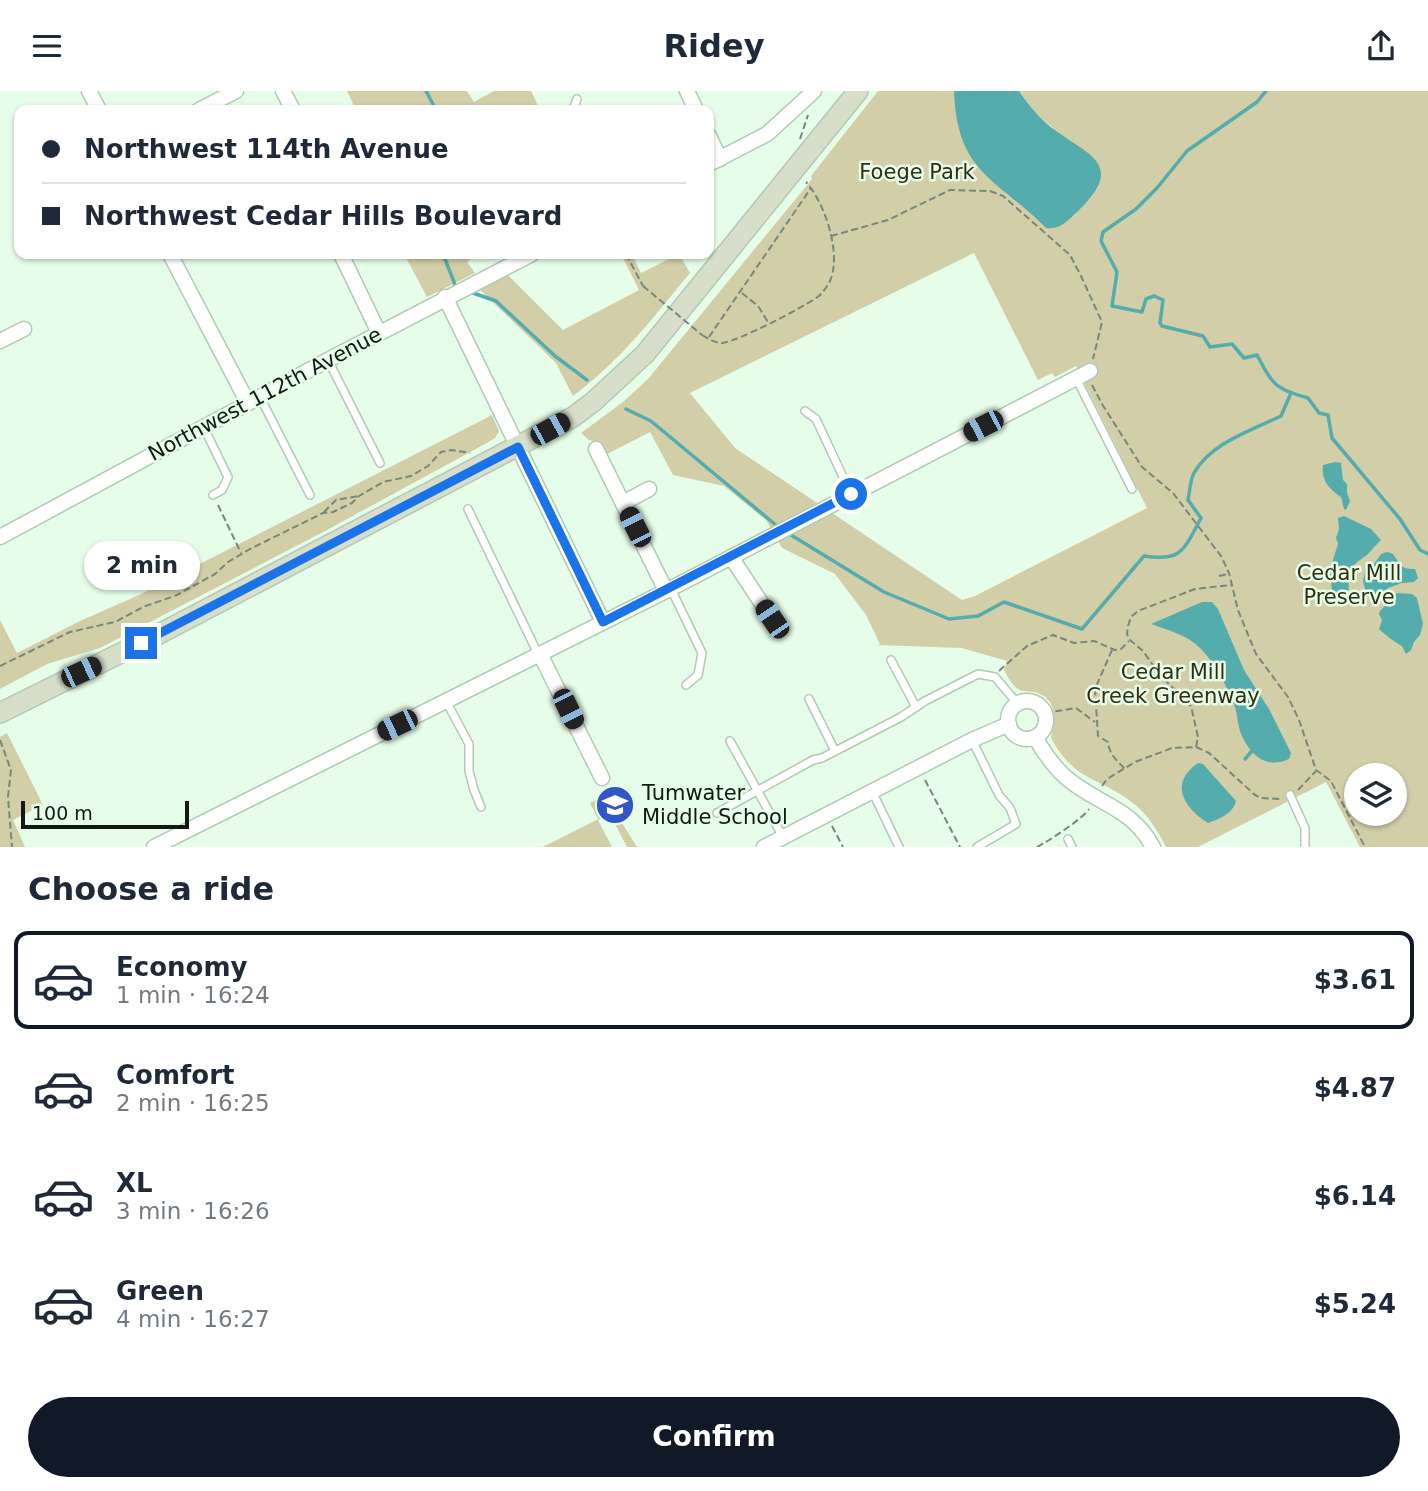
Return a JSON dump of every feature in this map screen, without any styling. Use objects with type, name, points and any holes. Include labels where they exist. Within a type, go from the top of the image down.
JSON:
[{"type":"main road","points":[[0,713],[114,657],[573,417],[627,372],[653,344],[858,91]]},
{"type":"street","points":[[209,105],[236,91]]},
{"type":"street","points":[[714,162],[767,134],[811,95]]},
{"type":"street","points":[[173,259],[254,399]]},
{"type":"street","points":[[343,259],[379,333]]},
{"type":"street","name":"Northwest 112th Avenue","points":[[0,537],[445,297],[522,259]]},
{"type":"street","points":[[445,297],[603,622]]},
{"type":"street","points":[[0,341],[24,329]]},
{"type":"street","points":[[154,847],[731,557],[1090,370]]},
{"type":"street","points":[[596,449],[668,589]]},
{"type":"street","points":[[623,503],[649,489]]},
{"type":"street","points":[[731,557],[772,619]]},
{"type":"street","points":[[539,654],[602,778]]},
{"type":"street","points":[[1035,702],[1045,713],[1045,727],[1035,737],[1021,738],[1013,733],[1009,724],[1010,710],[1017,703],[1035,702]]},
{"type":"street","points":[[764,847],[918,767],[1009,724]]},
{"type":"street","points":[[1035,737],[1062,774],[1135,822],[1153,847]]},
{"type":"lane","points":[[575,105],[577,99]]},
{"type":"lane","points":[[328,360],[380,463]]},
{"type":"lane","points":[[1076,377],[1132,489]]},
{"type":"lane","points":[[254,399],[310,495]]},
{"type":"lane","points":[[805,411],[816,419],[851,494]]},
{"type":"lane","points":[[203,427],[228,477],[222,490],[213,495]]},
{"type":"lane","points":[[467,509],[539,654]]},
{"type":"lane","points":[[668,589],[702,653],[698,674],[686,685]]},
{"type":"lane","points":[[891,660],[916,707]]},
{"type":"lane","points":[[717,813],[978,674],[995,677],[1017,703]]},
{"type":"lane","points":[[809,699],[835,751]]},
{"type":"lane","points":[[446,701],[469,744],[469,771],[481,807]]},
{"type":"lane","points":[[972,740],[1016,824],[977,847]]},
{"type":"lane","points":[[730,741],[783,837]]},
{"type":"lane","points":[[872,791],[899,847]]},
{"type":"lane","points":[[1290,795],[1305,828],[1305,847]]},
{"type":"lane","points":[[1068,839],[1072,847]]},
{"type":"path","points":[[808,152],[799,138],[811,95]]},
{"type":"path","points":[[629,259],[643,286],[702,335],[717,343],[768,323],[813,300],[825,290],[833,272],[831,236],[824,212],[811,187],[794,169]]},
{"type":"path","points":[[708,338],[811,187]]},
{"type":"path","points":[[831,236],[888,220],[950,190],[990,191],[1003,196],[1070,255],[1102,322],[1090,370],[1092,384],[1142,467],[1173,493],[1221,556],[1229,573],[1238,610],[1256,654],[1288,697],[1316,770],[1331,781],[1365,847]]},
{"type":"path","points":[[741,293],[758,306],[768,323]]},
{"type":"path","points":[[0,666],[70,632],[115,622],[143,607],[177,596],[215,574],[242,554],[323,513],[334,512],[352,503],[383,482],[411,476],[445,451],[473,453],[483,465]]},
{"type":"path","points":[[213,495],[242,554]]},
{"type":"path","points":[[323,513],[327,506],[336,500],[359,496]]},
{"type":"path","points":[[1219,576],[1229,573]]},
{"type":"path","points":[[1196,747],[1198,737],[1191,706],[1160,675],[1143,651],[1130,641],[1128,626],[1131,617],[1138,611],[1195,589],[1232,585]]},
{"type":"path","points":[[995,677],[1010,659],[1018,656],[1027,646],[1053,635],[1074,643],[1094,641],[1112,649],[1121,649],[1130,641]]},
{"type":"path","points":[[1112,649],[1096,689],[1096,722],[1098,736],[1108,742],[1108,749],[1114,759],[1126,770]]},
{"type":"path","points":[[1045,713],[1076,708],[1096,722]]},
{"type":"path","points":[[0,740],[11,770],[8,797],[12,847]]},
{"type":"path","points":[[1037,847],[1086,814],[1107,779],[1126,770],[1135,762],[1172,748],[1196,747],[1209,753],[1247,788]]},
{"type":"path","points":[[918,767],[960,847]]},
{"type":"path","points":[[826,815],[842,847]]},
{"type":"path","points":[[1047,842],[1050,847]]},
{"type":"green space","points":[[347,91],[467,91],[474,102],[494,91],[531,91],[538,105],[354,105]]},
{"type":"green space","points":[[878,91],[954,91],[1074,214],[1053,128],[1036,114],[1019,91],[1428,91],[1428,847],[1360,847],[1349,826],[1407,826],[1407,763],[1344,763],[1344,816],[1326,782],[1198,847],[1166,847],[1139,808],[1122,795],[1079,772],[1060,753],[1051,738],[1051,705],[1042,695],[1021,691],[1010,681],[1004,671],[1007,661],[962,648],[878,645],[880,644],[866,615],[835,574],[782,548],[766,520],[724,486],[673,475],[650,432],[605,455],[598,442],[589,440],[581,433],[623,402],[648,379],[812,179],[811,176]],"holes":[[[974,253],[1038,380],[1052,373],[1055,377],[1076,366],[1147,508],[975,596],[962,600],[735,448],[690,393]]]},
{"type":"green space","points":[[407,259],[471,259],[467,262],[475,273],[427,297]]},
{"type":"green space","points":[[624,259],[634,259],[641,273],[669,259],[682,259],[690,273],[621,353],[573,396],[556,363],[479,289],[508,275],[563,330],[639,290]]},
{"type":"green space","points":[[492,415],[499,431],[495,438],[485,444],[100,648],[47,664],[0,689],[0,620],[17,653],[139,595]]},
{"type":"green space","points":[[7,733],[43,805],[13,820],[25,847],[0,847],[0,737]]},
{"type":"green space","points":[[601,797],[607,803],[614,802],[622,823],[637,847],[627,847],[614,822],[605,818],[598,820],[612,847],[543,847],[598,819],[590,803]]},
{"type":"water","points":[[954,91],[1019,91],[1047,124],[1097,162],[1101,171],[1100,182],[1092,195],[1064,224],[1046,228],[995,184],[971,157],[962,140]]},
{"type":"water","points":[[1341,463],[1343,480],[1347,484],[1350,501],[1346,510],[1341,497],[1330,487],[1323,475],[1323,465]]},
{"type":"water","points":[[1344,516],[1371,529],[1381,540],[1354,565],[1347,593],[1340,596],[1332,591],[1330,569],[1338,544],[1338,518]]},
{"type":"water","points":[[1381,554],[1393,554],[1404,567],[1415,569],[1418,578],[1414,582],[1388,588],[1378,599],[1372,599],[1367,596],[1363,581],[1366,567],[1374,564]]},
{"type":"water","points":[[1397,593],[1412,594],[1417,598],[1423,624],[1420,635],[1406,654],[1402,646],[1379,629],[1382,620],[1380,611]]},
{"type":"water","points":[[1202,602],[1212,602],[1218,609],[1244,670],[1269,709],[1291,753],[1289,759],[1272,763],[1253,753],[1240,731],[1229,692],[1210,659],[1189,640],[1151,624]]},
{"type":"water","points":[[1198,763],[1203,764],[1236,801],[1229,813],[1208,823],[1192,810],[1183,795],[1184,779]]},
{"type":"waterway","points":[[426,91],[433,105]]},
{"type":"waterway","points":[[1266,91],[1257,102],[1187,151],[1136,209],[1103,232],[1101,241],[1117,272],[1112,306],[1142,312],[1146,299],[1154,296],[1163,300],[1160,323],[1162,326],[1203,336],[1210,347],[1232,344],[1244,358],[1257,355],[1276,384],[1288,392],[1308,398],[1319,413],[1328,415],[1332,438],[1400,519],[1420,550],[1428,554]]},
{"type":"waterway","points":[[445,259],[456,287]]},
{"type":"waterway","points":[[473,293],[496,301],[555,356],[587,380]]},
{"type":"waterway","points":[[791,535],[884,592],[949,619],[978,616],[1004,602],[1082,629],[1144,556],[1167,557],[1181,551],[1201,518],[1188,500],[1194,473],[1221,445],[1281,416],[1291,393]]},
{"type":"waterway","points":[[626,409],[651,421],[777,526]]},
{"type":"waterway","points":[[1245,759],[1252,751]]},
{"type":"place","name":"Tumwater Middle School","points":[[615,805]]},
{"type":"route","points":[[141,643],[518,447],[603,622],[851,494]]},
{"type":"park label","name":"Foege Park","points":[[917,172]]},
{"type":"park label","name":"Cedar Mill Preserve","points":[[1349,585]]},
{"type":"park label","name":"Cedar Mill Creek Greenway","points":[[1173,684]]}]
